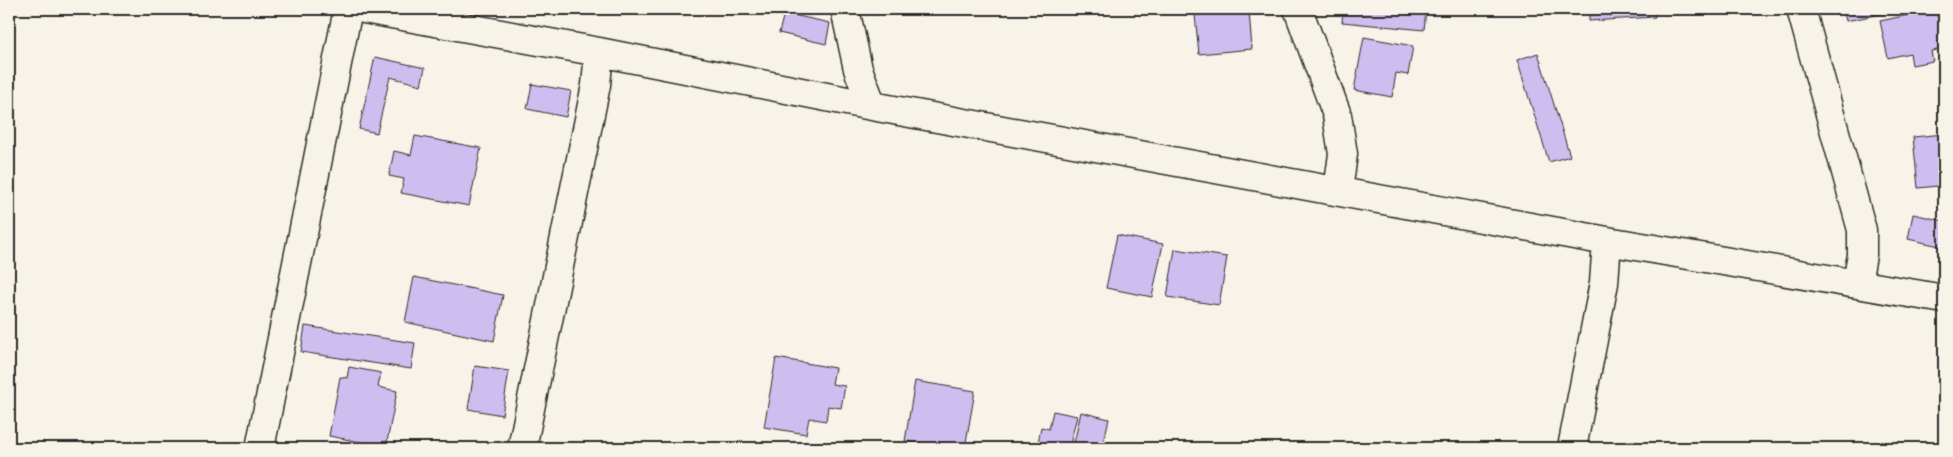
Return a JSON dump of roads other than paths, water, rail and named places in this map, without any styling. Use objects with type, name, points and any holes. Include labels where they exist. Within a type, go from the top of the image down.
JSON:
[{"type":"street","points":[[260,448],[365,9],[599,52],[872,106],[1607,242],[1944,299]]},
{"type":"street","points":[[845,9],[858,69],[872,106]]},
{"type":"street","points":[[1298,9],[1337,115],[1343,154],[1338,191]]},
{"type":"street","points":[[1801,9],[1862,230],[1862,255],[1856,283]]},
{"type":"street","points":[[522,448],[596,85],[599,52]]},
{"type":"street","points":[[1572,448],[1604,283],[1607,242]]}]
